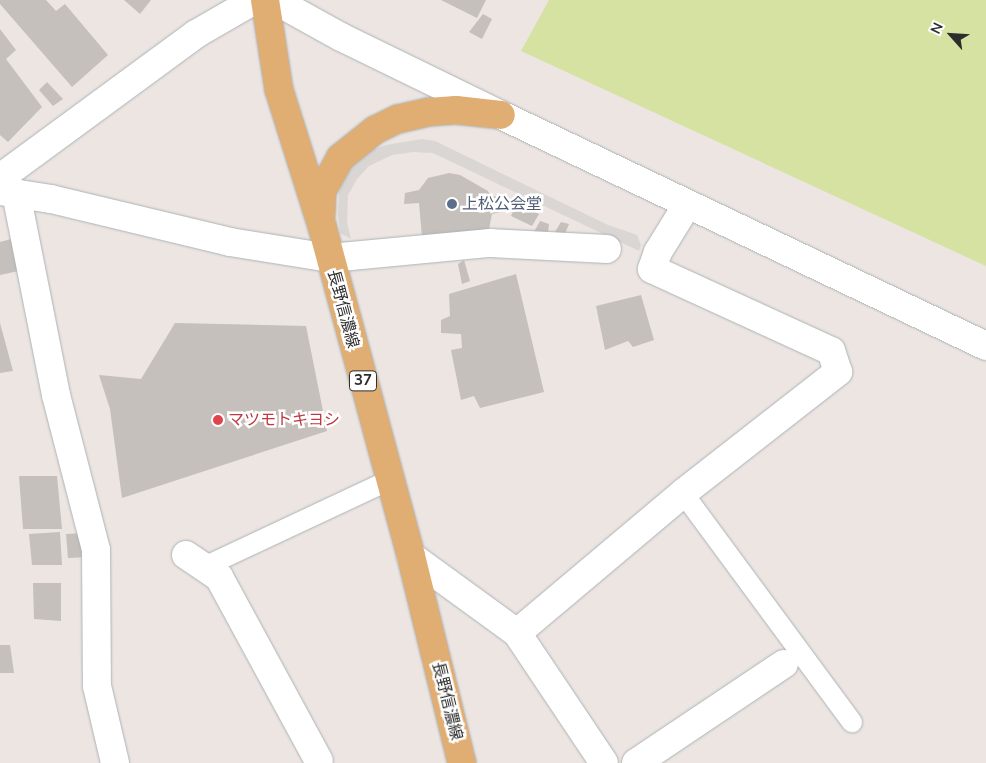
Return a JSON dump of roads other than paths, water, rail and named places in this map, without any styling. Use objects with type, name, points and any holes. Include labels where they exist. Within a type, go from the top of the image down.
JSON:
[{"type":"main road","name":"長野信濃線","points":[[265,0],[279,90],[322,226],[411,556],[462,763]]},
{"type":"main road","points":[[322,226],[322,191],[340,158],[376,130],[398,119],[428,112],[456,110],[501,115]]},
{"type":"street","points":[[5,187],[196,34],[255,0]]},
{"type":"street","points":[[274,0],[341,37],[501,115],[986,346]]},
{"type":"street","points":[[5,187],[230,242],[330,258],[490,243],[607,249]]},
{"type":"street","points":[[5,187],[96,550],[97,686],[115,763]]},
{"type":"street","points":[[517,633],[683,493],[838,372],[831,351],[652,268],[658,252],[687,205]]},
{"type":"street","points":[[411,556],[517,633],[604,763]]},
{"type":"street","points":[[195,561],[219,578],[319,761]]},
{"type":"street","points":[[636,763],[784,664]]},
{"type":"lane","points":[[195,561],[390,480]]},
{"type":"lane","points":[[683,493],[852,722]]},
{"type":"place","name":"上松公会堂","points":[[452,204]]},
{"type":"place","name":"マツモトキヨシ","points":[[218,420]]}]
